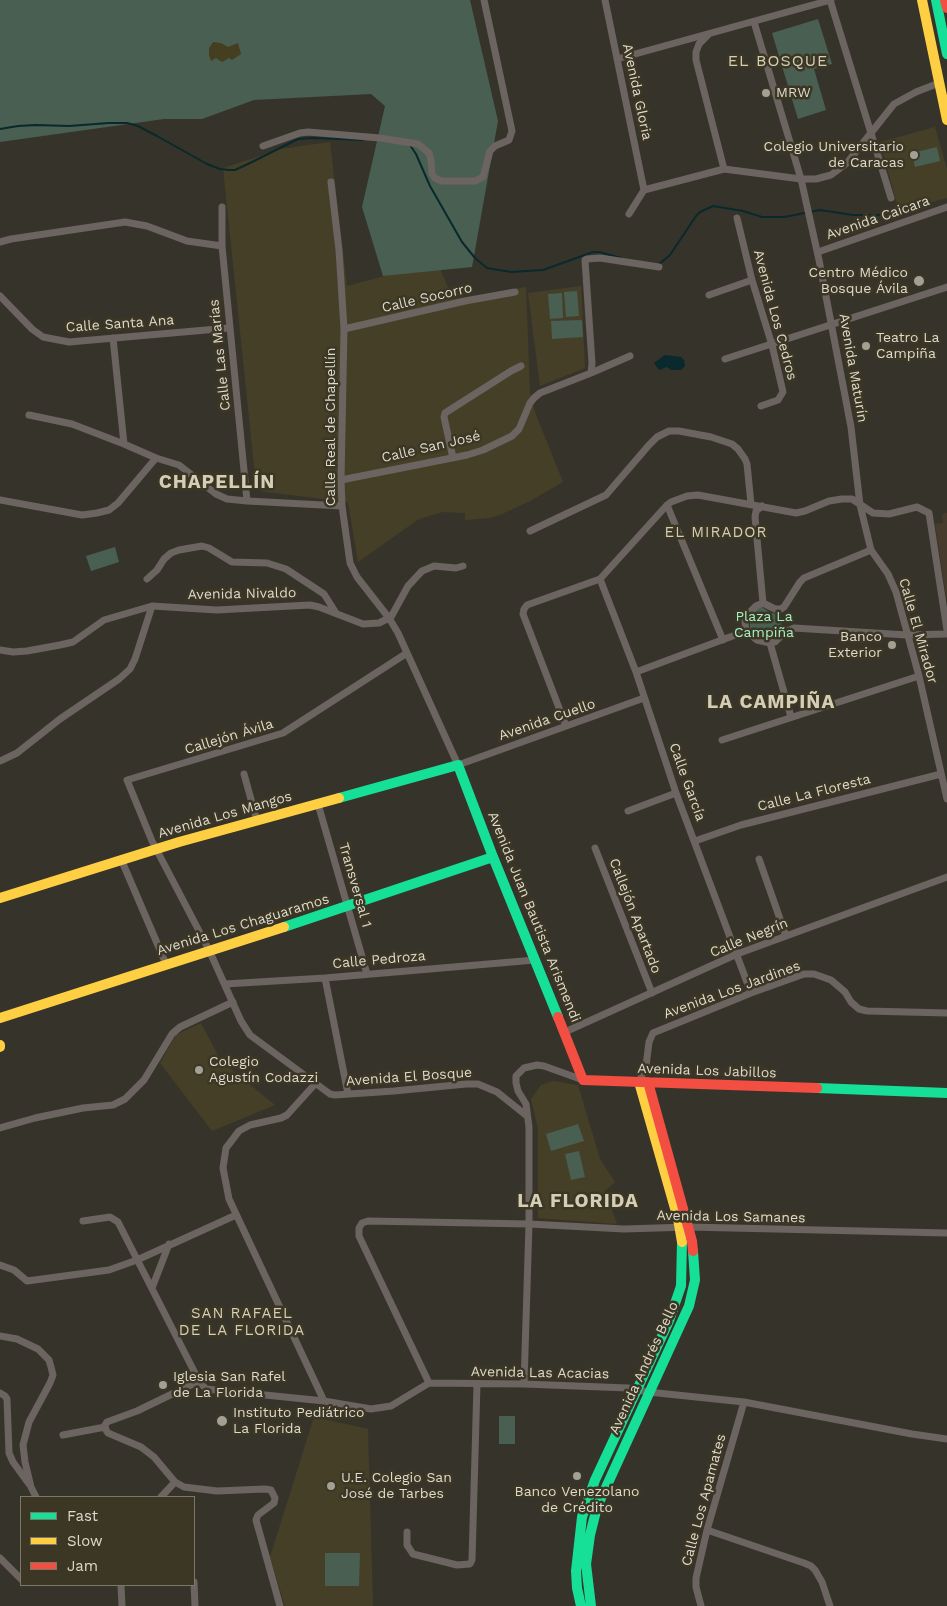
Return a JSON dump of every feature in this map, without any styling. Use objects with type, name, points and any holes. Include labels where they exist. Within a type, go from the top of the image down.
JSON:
[{"type":"street","points":[[263,146],[308,132],[380,138],[418,144],[429,153],[432,174],[441,181],[475,181],[479,179],[482,177],[490,151],[495,146],[509,140],[512,131],[484,0]]},
{"type":"street","name":"Avenida Gloria","points":[[604,0],[618,59],[644,190]]},
{"type":"street","points":[[618,59],[830,0],[891,198]]},
{"type":"street","points":[[922,0],[941,66],[947,120]]},
{"type":"street","points":[[936,0],[947,54]]},
{"type":"street","points":[[946,0],[947,8]]},
{"type":"street","name":"Avenida Maturín","points":[[754,22],[801,179],[818,252],[851,427],[860,505]]},
{"type":"street","points":[[709,35],[699,44],[696,60],[724,169]]},
{"type":"street","points":[[629,214],[644,190],[724,169],[801,179],[816,179],[831,175],[841,169],[894,104],[916,92],[944,86]]},
{"type":"street","name":"Calle Real de Chapellín","points":[[331,182],[339,250],[344,328],[342,506],[350,563],[353,571],[389,618],[458,765]]},
{"type":"street","name":"Calle Las Marías","points":[[222,206],[222,246],[247,502]]},
{"type":"street","name":"Avenida Caicara","points":[[818,252],[947,207]]},
{"type":"street","name":"Avenida Los Cedros","points":[[737,218],[752,280],[772,345],[782,392],[778,400],[761,406]]},
{"type":"street","points":[[0,242],[125,222],[147,226],[186,241],[222,246]]},
{"type":"street","points":[[591,373],[592,363],[585,262],[587,259],[600,258],[659,267]]},
{"type":"street","points":[[709,294],[752,280]]},
{"type":"street","points":[[725,359],[947,287]]},
{"type":"street","name":"Calle Socorro","points":[[344,328],[514,292]]},
{"type":"street","name":"Calle Santa Ana","points":[[0,296],[32,330],[43,337],[69,342],[230,328]]},
{"type":"street","points":[[113,338],[124,444]]},
{"type":"street","name":"Calle San José","points":[[342,480],[484,450],[512,436],[519,428],[530,403],[540,393],[630,356]]},
{"type":"street","points":[[453,458],[444,417],[445,413],[511,370],[521,366]]},
{"type":"street","points":[[29,415],[72,424],[156,458],[179,465],[216,494],[227,498],[247,502],[342,506]]},
{"type":"street","points":[[530,531],[606,495],[657,437],[669,432],[679,431],[711,438],[732,444],[738,449],[746,459],[751,504]]},
{"type":"street","points":[[0,500],[82,515],[97,513],[108,510],[118,503],[156,458]]},
{"type":"street","points":[[566,726],[524,614],[524,609],[527,605],[600,579],[670,502],[687,496],[698,495],[796,512],[805,511],[828,501],[852,499],[873,513],[889,514],[916,507],[929,513],[947,632],[907,635],[794,628],[785,632],[775,642],[770,643],[757,640],[746,631],[745,622],[746,616],[756,606],[763,604],[775,609],[781,609],[804,578],[871,550]]},
{"type":"street","points":[[667,505],[723,640]]},
{"type":"street","name":"Calle El Mirador","points":[[860,505],[871,550],[888,574],[896,592],[919,676],[947,799]]},
{"type":"street","points":[[762,506],[756,511],[755,517],[763,604]]},
{"type":"street","points":[[147,579],[171,553],[202,546],[209,548],[232,562],[268,563],[286,569],[324,594],[336,613]]},
{"type":"street","points":[[389,618],[408,586],[422,571],[434,566],[456,568],[463,566]]},
{"type":"street","name":"Calle García","points":[[600,579],[636,672],[676,793],[751,993]]},
{"type":"street","points":[[0,761],[10,758],[60,719],[119,679],[130,669],[152,606]]},
{"type":"street","name":"Avenida Nivaldo","points":[[0,650],[13,652],[60,646],[73,642],[104,620],[152,606],[217,610],[310,606],[336,613],[363,624],[378,623],[389,618]]},
{"type":"street","points":[[636,672],[746,631]]},
{"type":"street","points":[[770,643],[791,717]]},
{"type":"street","name":"Callejón Ávila","points":[[127,780],[283,733],[407,653]]},
{"type":"street","points":[[722,740],[919,676]]},
{"type":"street","name":"Avenida Cuello","points":[[458,765],[644,698]]},
{"type":"street","name":"Avenida Los Mangos","points":[[0,898],[121,859],[458,765]]},
{"type":"street","name":"Avenida Juan Bautista Arismendi","points":[[458,765],[493,858],[583,1080]]},
{"type":"street","points":[[244,774],[257,821]]},
{"type":"street","name":"Calle La Floresta","points":[[695,841],[741,825],[941,774]]},
{"type":"street","name":"Avenida El Bosque","points":[[127,780],[156,849],[209,950],[245,1029],[250,1035],[330,1094],[478,1084],[489,1087],[497,1092],[527,1116]]},
{"type":"street","points":[[628,811],[676,793]]},
{"type":"street","name":"Transversal 1","points":[[318,804],[367,974]]},
{"type":"street","name":"Callejón Apartado","points":[[595,848],[652,993]]},
{"type":"street","name":"Avenida Los Chaguaramos","points":[[0,1018],[348,907],[493,858]]},
{"type":"street","points":[[121,859],[166,964]]},
{"type":"street","points":[[759,860],[786,936]]},
{"type":"street","name":"Calle Negrín","points":[[565,1032],[737,954],[947,877]]},
{"type":"street","name":"Calle Pedroza","points":[[225,984],[325,978],[535,960]]},
{"type":"street","name":"Avenida Los Jardines","points":[[644,1082],[649,1042],[654,1033],[751,993],[804,974],[823,976],[838,985],[859,1009],[867,1011],[947,1013]]},
{"type":"street","points":[[325,978],[348,1094]]},
{"type":"street","points":[[0,1128],[35,1118],[83,1108],[113,1105],[124,1100],[144,1080],[172,1034],[180,1027],[233,1002]]},
{"type":"street","name":"Avenida Los Jabillos","points":[[527,1116],[526,1104],[516,1084],[516,1076],[519,1071],[529,1067],[544,1066],[583,1080],[947,1093]]},
{"type":"street","name":"Avenida Andrés Bello","points":[[591,1606],[586,1564],[594,1515],[643,1391],[681,1286],[684,1228],[644,1082]]},
{"type":"street","points":[[316,1084],[287,1115],[250,1125],[239,1131],[226,1148],[223,1168],[229,1199],[324,1401]]},
{"type":"street","points":[[524,1384],[529,1224],[529,1127],[527,1116]]},
{"type":"street","points":[[0,1265],[14,1270],[27,1281],[103,1272],[137,1260],[236,1215]]},
{"type":"street","points":[[83,1221],[110,1216],[115,1219],[199,1381],[206,1389],[324,1401],[371,1409],[385,1408],[429,1383]]},
{"type":"street","name":"Avenida Los Samanes","points":[[429,1383],[359,1236],[359,1228],[362,1223],[378,1220],[624,1228],[947,1233]]},
{"type":"street","points":[[152,1288],[169,1244]]},
{"type":"street","points":[[0,1336],[17,1339],[38,1349],[49,1360],[53,1374],[25,1433],[23,1445],[31,1487]]},
{"type":"street","points":[[105,1427],[107,1422],[137,1411],[199,1381]]},
{"type":"street","name":"Avenida Las Acacias","points":[[429,1383],[524,1384],[643,1391],[744,1402],[947,1439]]},
{"type":"street","points":[[407,1532],[407,1545],[413,1554],[457,1565],[470,1564],[472,1560],[477,1384]]},
{"type":"street","name":"Avenida Andrés Bello","points":[[581,1606],[576,1571],[582,1517],[595,1480],[643,1391]]},
{"type":"street","points":[[0,1393],[7,1399],[9,1453],[36,1496]]},
{"type":"street","name":"Calle Los Apamates","points":[[701,1606],[696,1587],[696,1578],[706,1530],[744,1402]]},
{"type":"street","points":[[63,1436],[105,1427]]},
{"type":"street","points":[[105,1427],[108,1432],[141,1447],[154,1457],[175,1482],[184,1487],[217,1491],[265,1488],[271,1490],[275,1498],[274,1503],[258,1515],[256,1520],[280,1606]]},
{"type":"street","points":[[162,1496],[175,1482]]},
{"type":"street","points":[[706,1530],[810,1566],[815,1570],[822,1582],[830,1606]]},
{"type":"street","points":[[0,1558],[20,1578]]},
{"type":"street","points":[[121,1586],[122,1606]]},
{"type":"street","points":[[194,1586],[195,1606]]},
{"type":"shaded area","name":"Colegio Universitario de Caracas","points":[[935,127],[947,169],[947,198],[899,211],[880,142]]},
{"type":"shaded area","points":[[330,142],[347,286],[437,262],[453,299],[526,287],[530,394],[536,415],[563,482],[530,501],[489,518],[465,520],[465,513],[443,512],[419,519],[358,562],[348,502],[266,492],[261,491],[256,485],[223,168],[281,149]]},
{"type":"shaded area","points":[[581,286],[585,368],[540,386],[528,293]]},
{"type":"shaded area","points":[[947,513],[947,602],[935,524],[943,523],[942,514]]},
{"type":"shaded area","name":"Colegio Agustín Codazzi","points":[[201,1023],[221,1061],[275,1105],[212,1131],[160,1063],[176,1035]]},
{"type":"shaded area","points":[[553,1081],[578,1085],[600,1159],[615,1182],[605,1191],[617,1224],[538,1218],[538,1129],[531,1099],[541,1085]]},
{"type":"shaded area","name":"U.E. Colegio San José de Tarbes","points":[[314,1417],[368,1429],[373,1606],[285,1606],[270,1557]]},
{"type":"green space","points":[[0,0],[470,0],[498,121],[472,267],[383,276],[362,207],[385,106],[371,94],[254,100],[202,119],[164,119],[0,142]]},
{"type":"green space","points":[[818,19],[832,64],[814,69],[826,110],[798,119],[772,33]]},
{"type":"green space","points":[[937,147],[940,161],[915,167],[912,153]]},
{"type":"green space","points":[[577,291],[579,316],[566,317],[564,292]]},
{"type":"green space","points":[[562,293],[563,318],[550,319],[548,294]]},
{"type":"green space","points":[[582,320],[583,337],[552,339],[551,321]]},
{"type":"green space","points":[[115,547],[119,562],[91,571],[86,556]]},
{"type":"green space","name":"Plaza La Campiña","points":[[762,607],[771,613],[779,614],[782,621],[780,632],[771,639],[761,639],[752,633],[750,628],[750,617],[757,609]]},
{"type":"green space","points":[[578,1124],[584,1141],[551,1151],[546,1134]]},
{"type":"green space","points":[[579,1151],[585,1177],[571,1180],[565,1154]]},
{"type":"green space","points":[[499,1416],[515,1416],[515,1444],[499,1444]]},
{"type":"green space","points":[[325,1553],[360,1553],[359,1586],[325,1586]]},
{"type":"sand","points":[[213,42],[221,43],[228,47],[238,43],[241,54],[232,60],[229,58],[222,62],[216,58],[211,61],[209,48]]},
{"type":"water","points":[[665,355],[681,357],[684,360],[685,366],[681,370],[671,370],[667,367],[659,370],[654,363]]},
{"type":"waterway","points":[[0,129],[36,125],[69,126],[127,123],[138,126],[207,164],[229,170],[235,170],[298,139],[363,140]]},
{"type":"waterway","points":[[410,145],[430,186],[462,242],[475,258],[487,268],[511,272],[543,270],[593,252],[621,258]]},
{"type":"waterway","points":[[659,264],[670,255],[696,216],[713,206],[743,211],[762,217],[784,217],[820,210],[853,215],[885,215]]},
{"type":"traffic: fast","points":[[936,0],[947,54]]},
{"type":"traffic: fast","points":[[339,798],[458,765],[558,1017]]},
{"type":"traffic: fast","points":[[284,927],[493,857]]},
{"type":"traffic: fast","points":[[817,1088],[947,1093]]},
{"type":"traffic: fast","points":[[581,1606],[576,1571],[582,1517],[595,1480],[669,1321],[681,1286],[682,1242]]},
{"type":"traffic: fast","points":[[591,1606],[586,1564],[590,1535],[597,1507],[689,1306],[695,1280],[693,1251]]},
{"type":"traffic: slow","points":[[922,0],[947,120]]},
{"type":"traffic: slow","points":[[0,898],[179,842],[339,798]]},
{"type":"traffic: slow","points":[[0,1018],[284,927]]},
{"type":"traffic: slow","points":[[639,1082],[678,1219],[682,1242]]},
{"type":"traffic: jam","points":[[945,0],[947,8]]},
{"type":"traffic: jam","points":[[558,1017],[583,1080],[817,1088]]},
{"type":"traffic: jam","points":[[648,1082],[692,1241],[693,1251]]},
{"type":"place","name":"MRW","points":[[766,93]]},
{"type":"place","name":"Colegio Universitario de Caracas","points":[[914,155]]},
{"type":"place","name":"Centro Médico Bosque Ávila","points":[[919,281]]},
{"type":"place","name":"Teatro La Campiña","points":[[866,346]]},
{"type":"place","name":"Banco Exterior","points":[[892,645]]},
{"type":"place","name":"Colegio Agustín Codazzi","points":[[199,1070]]},
{"type":"place","name":"Iglesia San Rafel de La Florida","points":[[163,1385]]},
{"type":"place","name":"Instituto Pediátrico La Florida","points":[[222,1421]]},
{"type":"place","name":"Banco Venezolano de Crédito","points":[[577,1476]]},
{"type":"place","name":"U.E. Colegio San José de Tarbes","points":[[331,1486]]},
{"type":"district","name":"EL BOSQUE","points":[[778,61]]},
{"type":"district","name":"CHAPELLÍN","points":[[217,482]]},
{"type":"district","name":"EL MIRADOR","points":[[716,533]]},
{"type":"district","name":"LA CAMPIÑA","points":[[771,702]]},
{"type":"district","name":"LA FLORIDA","points":[[578,1201]]},
{"type":"district","name":"SAN RAFAEL DE LA FLORIDA","points":[[242,1322]]}]
